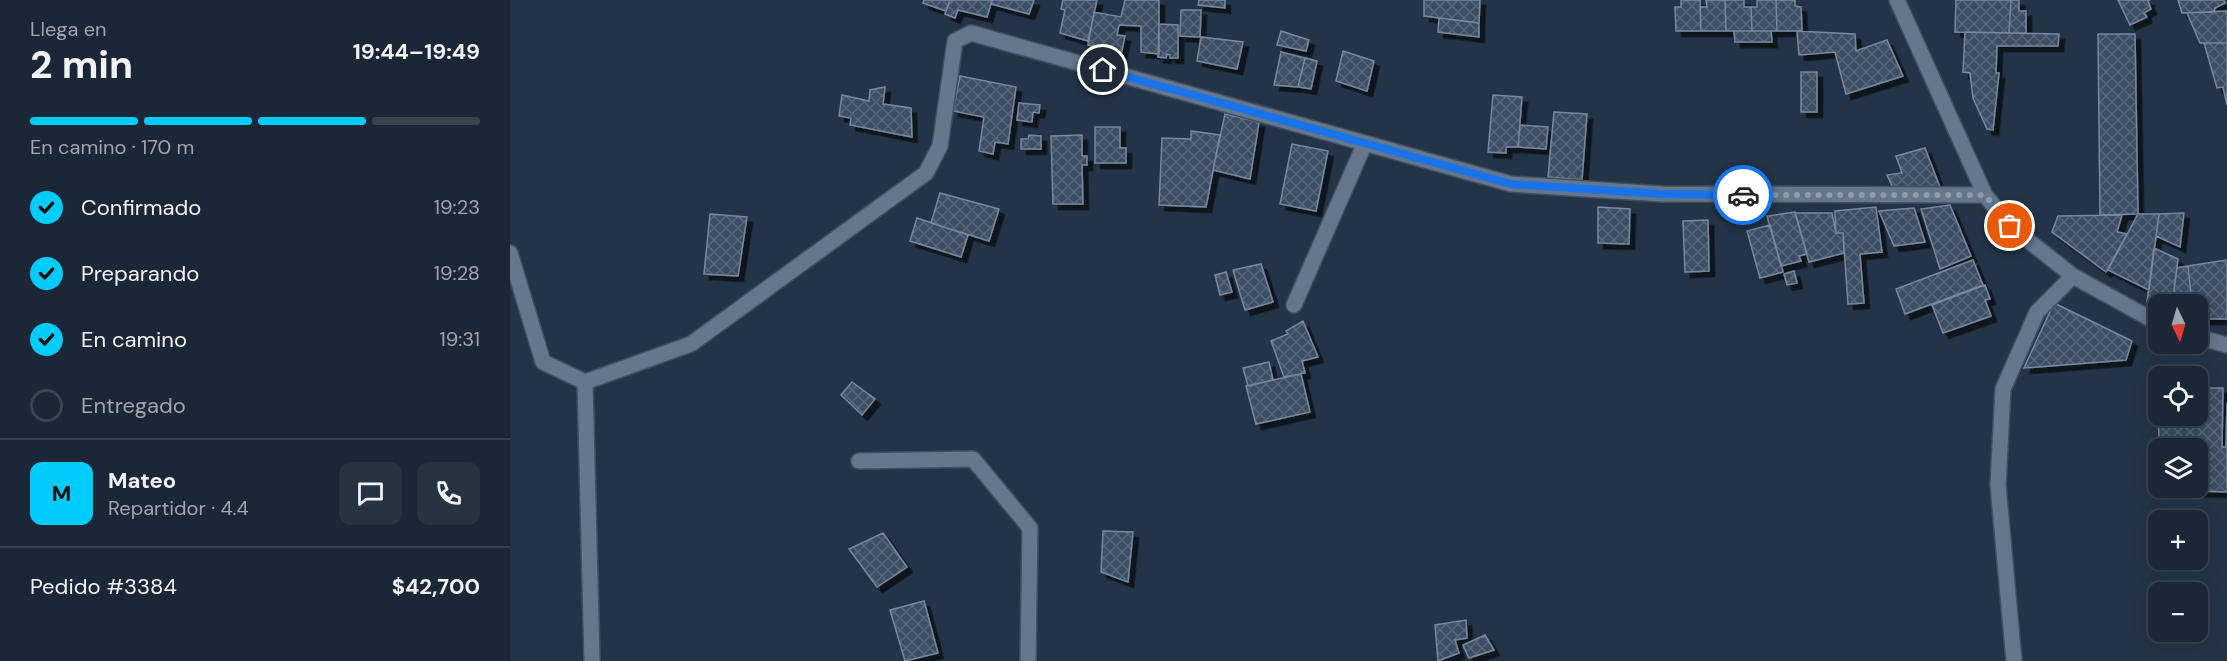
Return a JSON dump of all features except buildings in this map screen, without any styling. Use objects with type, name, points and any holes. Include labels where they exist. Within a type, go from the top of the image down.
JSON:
[{"type":"street","points":[[1897,0],[1985,195],[2010,226],[2073,276],[2148,318]]},
{"type":"street","points":[[510,253],[543,362],[585,382],[692,344],[926,173],[940,146],[956,40],[971,33],[1511,184],[1662,194],[1985,195]]},
{"type":"street","points":[[1294,305],[1365,143]]},
{"type":"street","points":[[2014,661],[1998,485],[2002,389],[2037,312],[2073,276]]},
{"type":"street","points":[[2208,340],[2227,345]]},
{"type":"street","points":[[585,382],[592,661]]},
{"type":"street","points":[[860,461],[973,459],[1030,528],[1028,661]]},
{"type":"way so far","points":[[1743,195],[1985,195],[2010,226]]},
{"type":"route","points":[[1103,70],[1511,184],[1662,194],[1743,195]]}]
